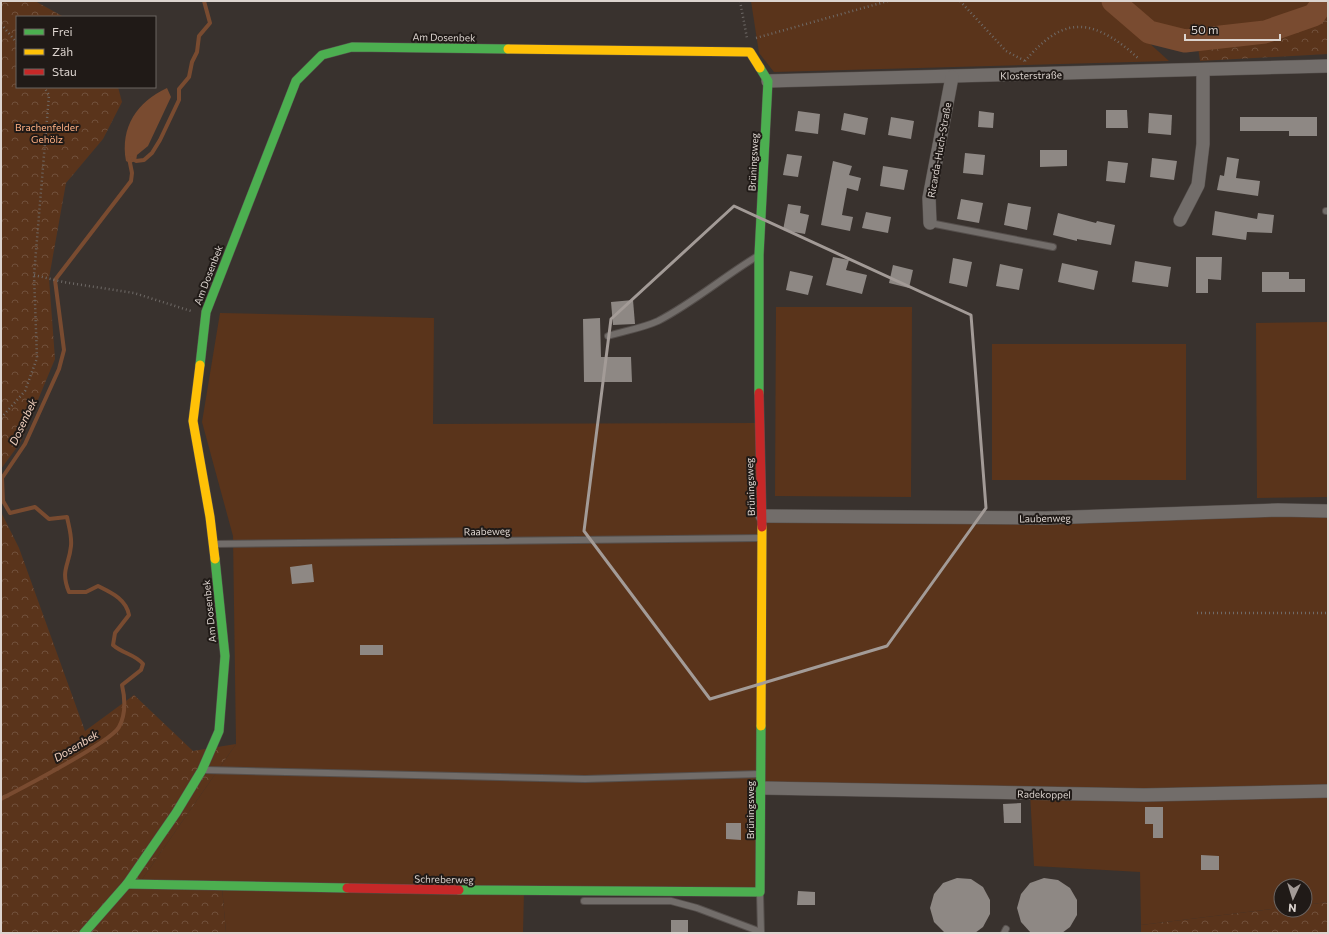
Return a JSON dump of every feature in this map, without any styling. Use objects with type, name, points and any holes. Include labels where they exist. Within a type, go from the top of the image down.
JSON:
[{"type":"street","name":"Am Dosenbek","points":[[84,933],[127,884],[176,813],[202,770],[219,731],[225,656],[210,517],[193,421],[206,312],[296,81],[322,54],[352,47],[750,52]]},
{"type":"street","points":[[750,52],[768,81]]},
{"type":"street","name":"Klosterstraße","points":[[768,81],[1152,72],[1328,66]]},
{"type":"street","points":[[1180,220],[1198,185],[1203,144],[1203,70]]},
{"type":"street","name":"Ricarda-Huch-Straße","points":[[930,223],[930,198],[952,77]]},
{"type":"street","name":"Brüningsweg","points":[[760,892],[762,516],[759,423],[759,255],[768,81]]},
{"type":"street","name":"Laubenweg","points":[[762,516],[1045,518],[1270,510],[1328,511]]},
{"type":"street","name":"Radekoppel","points":[[761,788],[1144,795],[1328,791]]},
{"type":"street","name":"Schreberweg","points":[[127,884],[450,890],[760,892]]},
{"type":"lane","points":[[930,223],[1053,247]]},
{"type":"lane","points":[[608,336],[657,322],[679,309],[727,274],[759,255]]},
{"type":"lane","name":"Raabeweg","points":[[212,544],[762,538]]},
{"type":"lane","points":[[202,770],[585,779],[761,774]]},
{"type":"lane","points":[[584,901],[671,901],[697,908],[761,933],[760,892]]},
{"type":"path","points":[[740,1],[750,52]]},
{"type":"path","points":[[748,41],[888,1]]},
{"type":"path","points":[[960,1],[1006,51],[1025,61]]},
{"type":"path","points":[[1,24],[16,42]]},
{"type":"path","points":[[1025,61],[1038,46],[1059,32],[1077,27],[1098,31],[1128,48],[1152,72]]},
{"type":"path","points":[[1025,61],[1028,75]]},
{"type":"path","points":[[1,418],[25,391],[37,358],[34,275],[49,95],[45,88]]},
{"type":"path","points":[[34,275],[63,282],[134,293],[187,311],[206,312]]},
{"type":"path","points":[[1197,613],[1328,613]]},
{"type":"highlighted area","points":[[734,206],[971,315],[986,508],[887,646],[710,699],[584,531],[611,319]]},
{"type":"green space","name":"Brachenfelder Gehölz","points":[[1,1],[35,1],[62,16],[16,16],[16,88],[118,88],[122,102],[103,139],[66,183],[49,278],[55,359],[20,443],[1,469]]},
{"type":"green space","points":[[751,1],[1328,1],[1328,9],[1314,22],[1270,38],[1198,47],[1147,41],[1169,61],[774,72],[759,53]]},
{"type":"green space","points":[[1328,9],[1328,54],[1200,61],[1198,47],[1270,38],[1314,22]]},
{"type":"green space","points":[[776,307],[912,307],[911,497],[775,496]]},
{"type":"green space","points":[[220,313],[434,318],[433,424],[759,423],[762,515],[1328,511],[1328,902],[1313,904],[1313,878],[1273,878],[1273,909],[1141,925],[1140,872],[1034,866],[1030,793],[761,788],[760,892],[524,891],[523,933],[226,933],[222,887],[138,885],[236,744],[233,536],[202,422]]},
{"type":"green space","points":[[1328,322],[1328,497],[1257,498],[1256,323]]},
{"type":"green space","points":[[992,344],[1186,344],[1186,480],[992,480]]},
{"type":"green space","points":[[1,512],[19,548],[85,731],[134,695],[193,751],[236,744],[138,885],[222,887],[226,933],[1,933]]},
{"type":"green space","points":[[1328,902],[1328,933],[1141,933],[1141,925],[1273,909],[1273,918],[1313,918],[1313,904]]},
{"type":"shaded area","points":[[167,88],[171,97],[148,146],[137,155],[136,161],[130,163],[126,161],[126,137],[128,127],[133,117],[139,108],[147,101]]},
{"type":"building","points":[[1106,110],[1127,110],[1128,128],[1106,128]]},
{"type":"building","points":[[798,111],[820,114],[818,134],[795,131]]},
{"type":"building","points":[[979,111],[994,113],[993,128],[978,127]]},
{"type":"building","points":[[844,113],[868,118],[865,135],[841,130]]},
{"type":"building","points":[[1149,113],[1172,115],[1171,135],[1148,133]]},
{"type":"building","points":[[891,117],[914,121],[911,139],[888,135]]},
{"type":"building","points":[[1240,117],[1317,117],[1317,136],[1289,136],[1289,131],[1240,131]]},
{"type":"building","points":[[1040,150],[1067,150],[1067,166],[1040,167]]},
{"type":"building","points":[[965,153],[985,155],[983,175],[963,173]]},
{"type":"building","points":[[787,154],[802,156],[798,177],[783,175]]},
{"type":"building","points":[[1227,157],[1239,159],[1236,178],[1260,181],[1258,196],[1217,190],[1220,175],[1224,176]]},
{"type":"building","points":[[1152,158],[1177,161],[1174,180],[1150,177]]},
{"type":"building","points":[[833,161],[852,166],[849,175],[861,178],[858,191],[847,188],[842,215],[853,217],[850,231],[821,225]]},
{"type":"building","points":[[1108,161],[1128,163],[1125,183],[1106,181]]},
{"type":"building","points":[[883,166],[908,170],[904,190],[880,186]]},
{"type":"building","points":[[961,199],[983,203],[979,223],[957,219]]},
{"type":"building","points":[[1008,203],[1031,207],[1027,230],[1004,225]]},
{"type":"building","points":[[788,204],[801,206],[800,213],[809,215],[805,234],[783,230]]},
{"type":"building","points":[[1215,211],[1257,219],[1258,213],[1274,215],[1272,233],[1247,232],[1246,240],[1212,235]]},
{"type":"building","points":[[866,212],[891,217],[888,233],[862,228]]},
{"type":"building","points":[[1058,213],[1096,223],[1097,221],[1115,225],[1111,245],[1077,239],[1077,241],[1053,235]]},
{"type":"building","points":[[833,257],[849,260],[846,270],[867,275],[862,294],[826,285]]},
{"type":"building","points":[[1196,257],[1222,257],[1221,280],[1208,279],[1208,293],[1196,293]]},
{"type":"building","points":[[953,258],[972,262],[967,287],[949,283]]},
{"type":"building","points":[[1135,261],[1171,267],[1168,287],[1132,282]]},
{"type":"building","points":[[1062,263],[1098,271],[1094,290],[1058,282]]},
{"type":"building","points":[[1000,264],[1023,269],[1019,290],[996,286]]},
{"type":"building","points":[[893,265],[913,270],[909,288],[889,283]]},
{"type":"building","points":[[790,271],[813,276],[808,295],[786,290]]},
{"type":"building","points":[[1262,272],[1289,272],[1289,279],[1305,279],[1305,292],[1262,292]]},
{"type":"building","points":[[633,300],[635,324],[613,325],[611,302]]},
{"type":"building","points":[[600,318],[601,357],[631,357],[632,382],[584,382],[583,319]]},
{"type":"building","points":[[312,564],[314,582],[292,584],[290,567]]},
{"type":"building","points":[[360,645],[383,645],[383,655],[360,655]]},
{"type":"building","points":[[1021,803],[1021,823],[1004,823],[1003,804]]},
{"type":"building","points":[[1145,807],[1163,807],[1163,838],[1153,838],[1153,824],[1145,824]]},
{"type":"building","points":[[726,823],[741,823],[741,840],[726,839]]},
{"type":"building","points":[[1201,855],[1219,856],[1219,870],[1201,870]]},
{"type":"building","points":[[957,878],[971,879],[983,887],[990,900],[990,914],[983,927],[975,933],[945,933],[934,922],[930,908],[934,894],[943,883]]},
{"type":"building","points":[[1044,878],[1058,880],[1070,888],[1077,900],[1077,915],[1070,927],[1062,933],[1031,933],[1021,922],[1017,908],[1021,894],[1030,883]]},
{"type":"building","points":[[798,891],[815,892],[815,905],[797,905]]},
{"type":"building","points":[[671,920],[688,920],[688,933],[671,933]]},
{"type":"waterway","name":"Dosenbek","points":[[132,158],[136,161],[144,160],[152,153],[160,140],[179,100],[179,89],[189,77],[192,62],[197,52],[199,36],[210,23],[204,1]]},
{"type":"waterway","points":[[1113,1],[1149,32],[1185,41],[1265,32],[1314,15],[1324,1]]},
{"type":"waterway","name":"Dosenbek","points":[[1,799],[84,753],[112,734],[119,727],[123,717],[124,695],[122,685],[141,670],[143,664],[136,658],[113,645],[115,633],[129,615],[125,605],[118,597],[98,586],[86,592],[69,592],[65,578],[71,542],[67,517],[49,519],[35,507],[10,513],[3,501],[2,478],[25,444],[59,369],[64,350],[55,280],[131,181],[132,173],[129,158]]},
{"type":"traffic: fast","points":[[200,365],[206,312],[296,81],[322,55],[352,47],[508,49]]},
{"type":"traffic: fast","points":[[759,393],[759,255],[768,81],[760,68]]},
{"type":"traffic: fast","points":[[84,933],[127,884],[176,813],[202,770],[219,731],[225,656],[215,559]]},
{"type":"traffic: fast","points":[[459,890],[760,892],[761,726]]},
{"type":"traffic: fast","points":[[127,884],[347,888]]},
{"type":"traffic: slow","points":[[508,49],[750,52],[760,68]]},
{"type":"traffic: slow","points":[[200,365],[193,421],[210,517],[215,559]]},
{"type":"traffic: slow","points":[[761,726],[762,527]]},
{"type":"traffic: jam","points":[[759,393],[762,527]]},
{"type":"traffic: jam","points":[[347,888],[459,890]]}]
